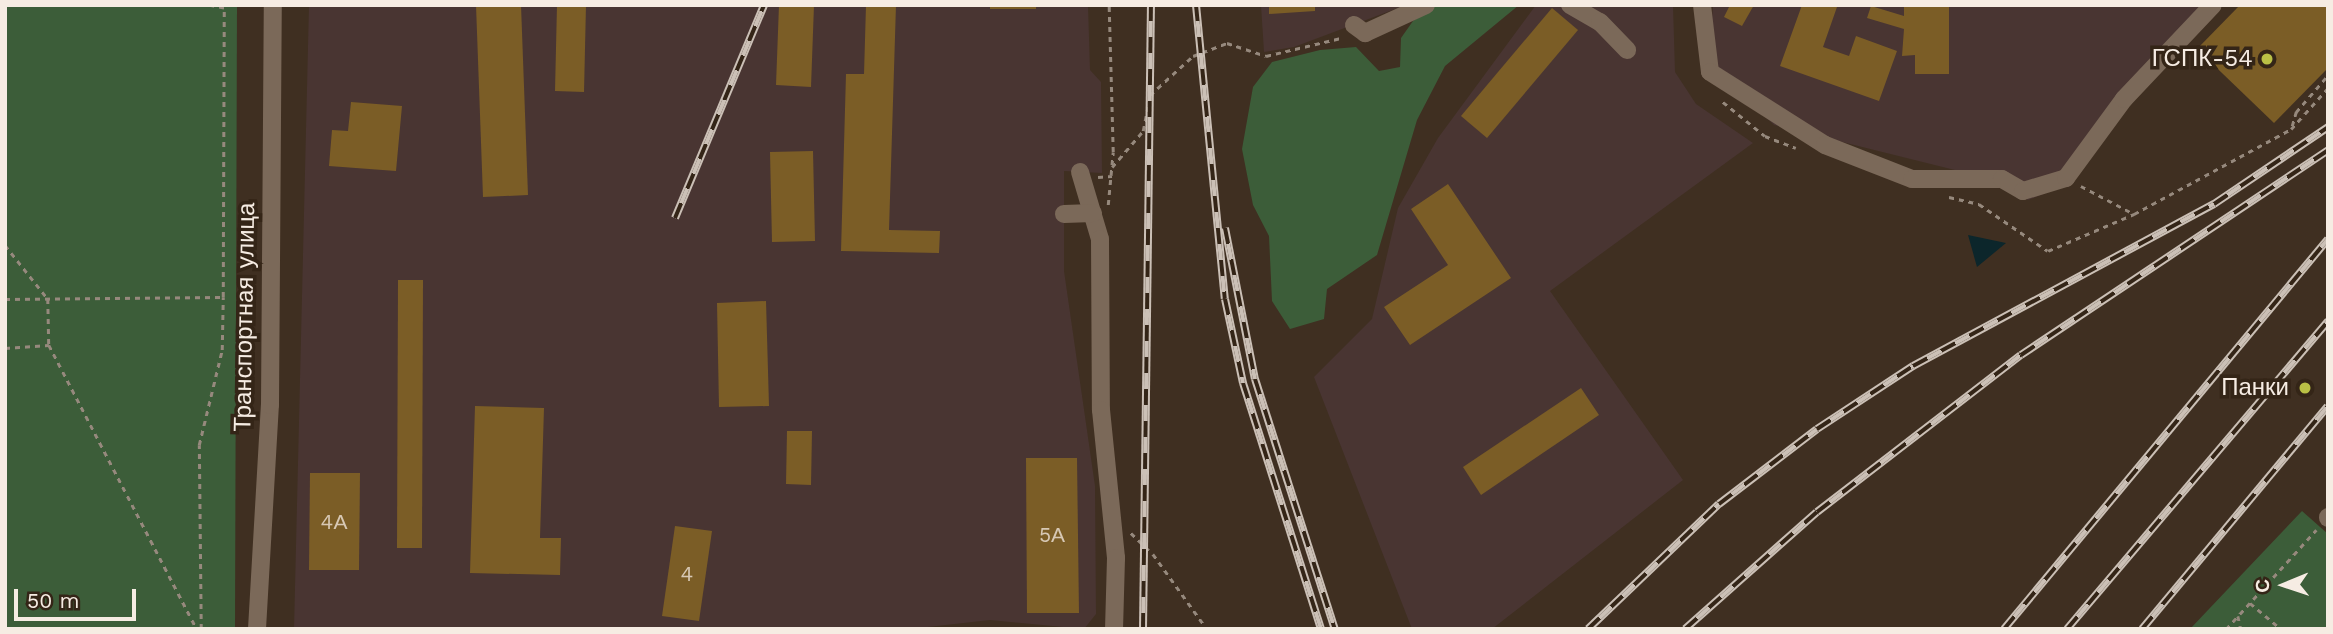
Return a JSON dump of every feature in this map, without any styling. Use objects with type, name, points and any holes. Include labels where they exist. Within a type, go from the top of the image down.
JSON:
[{"type":"street","name":"Транспортная улица","points":[[257,629],[270,405],[273,5]]},
{"type":"street","points":[[1360,29],[1426,5]]},
{"type":"street","points":[[1570,5],[1600,22],[1627,50]]},
{"type":"street","points":[[1702,5],[1710,72],[1825,145],[1912,179],[2002,179],[2023,191],[2066,178],[2124,99],[2213,5]]},
{"type":"street","points":[[1080,172],[1100,211],[1101,410],[1113,528],[1114,629]]},
{"type":"street","points":[[1064,214],[1100,211]]},
{"type":"path","points":[[199,629],[200,445],[222,350],[223,297],[224,8],[208,5]]},
{"type":"path","points":[[1100,211],[1112,167],[1109,5]]},
{"type":"path","points":[[1112,167],[1143,131],[1150,95],[1193,56],[1227,43],[1266,56],[1360,29]]},
{"type":"path","points":[[2291,129],[2296,112],[2328,75]]},
{"type":"path","points":[[2300,118],[2328,88]]},
{"type":"path","points":[[2066,178],[2134,214]]},
{"type":"path","points":[[5,244],[48,299],[49,345],[199,629]]},
{"type":"path","points":[[5,299],[223,297]]},
{"type":"path","points":[[5,348],[49,345]]},
{"type":"path","points":[[2226,629],[2328,517]]},
{"type":"path","points":[[1113,528],[1129,531],[1153,554],[1207,629]]},
{"type":"path","points":[[2250,603],[2281,629]]},
{"type":"path","points":[[2238,616],[2241,629]]},
{"type":"shaded area","points":[[309,5],[1088,5],[1090,70],[1101,82],[1102,173],[1064,171],[1064,271],[1095,486],[1096,614],[1084,629],[990,620],[910,629],[294,629]]},
{"type":"shaded area","points":[[1261,5],[1406,5],[1294,47],[1264,52]]},
{"type":"shaded area","points":[[1536,5],[1673,5],[1675,72],[1696,104],[1753,143],[1550,291],[1683,480],[1492,629],[1412,629],[1314,377],[1372,319],[1398,208],[1438,138]]},
{"type":"shaded area","points":[[1713,5],[2217,5],[2146,78],[2066,185],[2028,200],[1995,180],[1774,125],[1709,61]]},
{"type":"green space","points":[[5,5],[237,5],[235,629],[5,629]]},
{"type":"green space","points":[[1437,5],[1519,5],[1445,66],[1417,120],[1377,255],[1327,289],[1324,319],[1290,329],[1272,301],[1269,236],[1253,205],[1242,149],[1253,87],[1272,62],[1320,50],[1356,47],[1379,71],[1400,67],[1401,38],[1413,21]]},
{"type":"green space","points":[[2302,511],[2328,534],[2328,629],[2190,629]]},
{"type":"water","points":[[1968,235],[2006,243],[1977,267]]},
{"type":"building","points":[[476,5],[521,5],[528,195],[483,197]]},
{"type":"building","points":[[557,5],[586,5],[584,92],[555,91]]},
{"type":"building","points":[[779,5],[814,5],[811,87],[776,85]]},
{"type":"building","points":[[866,5],[896,5],[889,230],[940,231],[939,253],[841,251],[846,74],[864,74]]},
{"type":"building","points":[[990,5],[1036,5],[1036,9],[990,9]]},
{"type":"building","points":[[1269,5],[1315,5],[1315,11],[1269,14]]},
{"type":"building","points":[[1730,5],[1754,5],[1742,26],[1724,17]]},
{"type":"building","points":[[1802,5],[1837,7],[1823,47],[1849,56],[1856,36],[1897,51],[1879,101],[1780,66]]},
{"type":"building","points":[[1904,5],[1949,5],[1949,74],[1915,74],[1915,55],[1902,56],[1904,29],[1867,18],[1871,6],[1904,16]]},
{"type":"building","name":"ГСПК-54","points":[[2240,5],[2328,5],[2328,68],[2274,123],[2197,49]]},
{"type":"building","points":[[1552,8],[1578,30],[1487,138],[1461,116]]},
{"type":"building","points":[[351,102],[402,106],[396,171],[329,166],[332,130],[348,131]]},
{"type":"building","points":[[813,151],[815,241],[772,242],[770,152]]},
{"type":"building","points":[[1448,184],[1511,278],[1410,345],[1384,307],[1448,265],[1411,209]]},
{"type":"building","points":[[398,280],[423,280],[422,548],[397,548]]},
{"type":"building","points":[[766,301],[769,406],[719,407],[717,303]]},
{"type":"building","points":[[1581,388],[1599,415],[1481,495],[1463,467]]},
{"type":"building","points":[[475,406],[544,408],[540,538],[561,538],[560,575],[470,573]]},
{"type":"building","points":[[787,431],[812,431],[811,485],[786,484]]},
{"type":"building","points":[[1026,458],[1077,458],[1079,613],[1027,613]]},
{"type":"building","points":[[310,473],[360,473],[359,570],[309,570]]},
{"type":"building","points":[[675,526],[712,531],[699,621],[662,616]]},
{"type":"railway","points":[[675,218],[764,5]]},
{"type":"railway","points":[[1143,629],[1151,5]]},
{"type":"railway","points":[[1196,5],[1225,299],[1243,383],[1321,629]]},
{"type":"railway","points":[[1588,629],[1719,504],[1817,429],[1913,366],[2214,204],[2328,127]]},
{"type":"railway","points":[[1685,629],[1817,512],[2021,355],[2328,150]]},
{"type":"railway","points":[[1225,228],[1255,379],[1335,629]]},
{"type":"railway","points":[[2004,629],[2328,239]]},
{"type":"railway","points":[[2067,629],[2328,321]]},
{"type":"railway","points":[[2142,629],[2328,406]]},
{"type":"place","name":"ГСПК-54","points":[[2267,59]]},
{"type":"place","name":"Панки","points":[[2305,388]]}]
